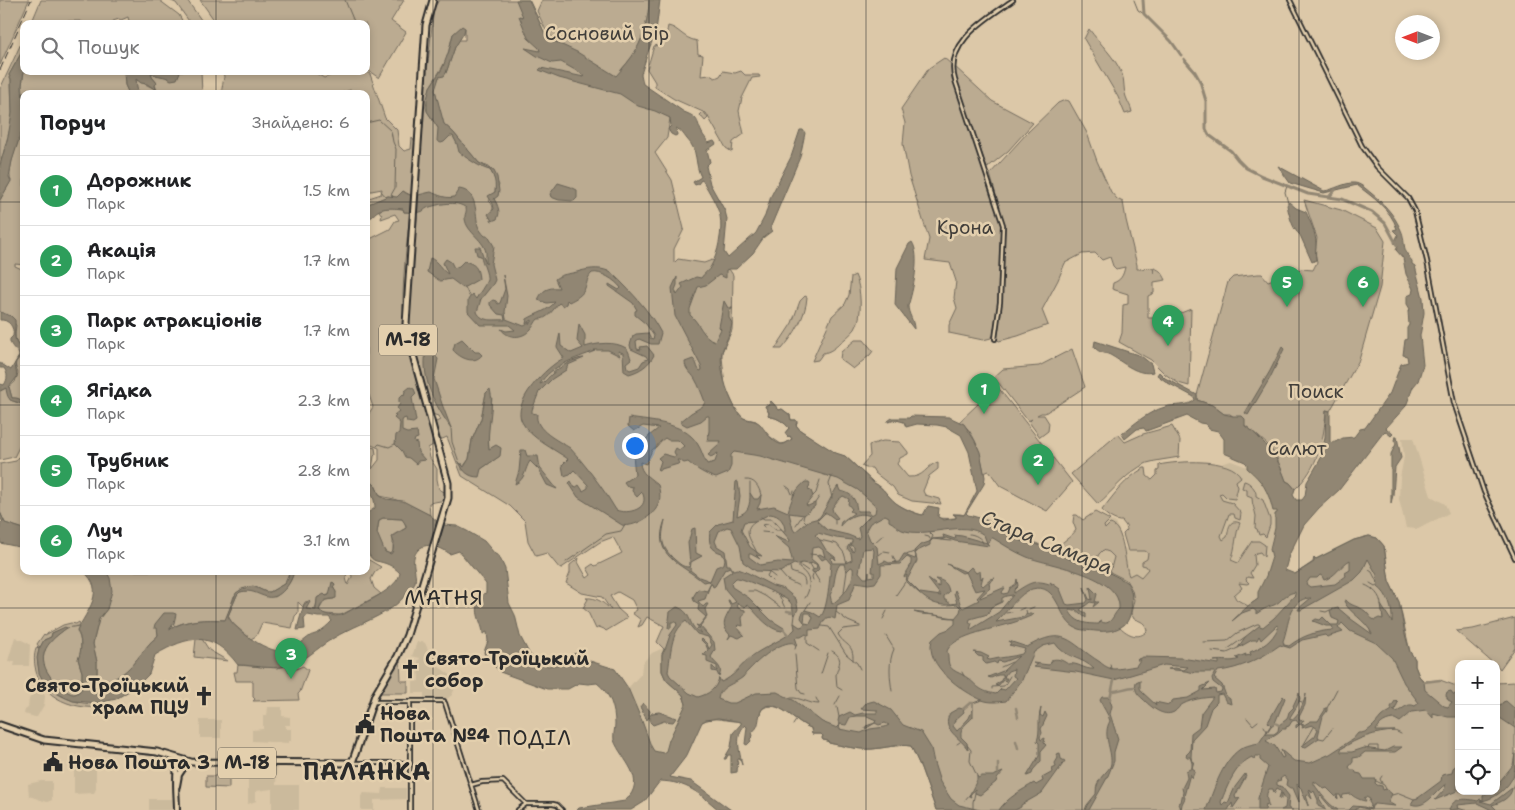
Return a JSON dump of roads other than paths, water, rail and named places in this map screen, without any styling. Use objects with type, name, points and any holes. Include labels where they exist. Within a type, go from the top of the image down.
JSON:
[{"type":"highway","name":"М-18","points":[[0,725],[44,740],[168,755],[197,762],[350,763],[354,758],[377,690],[398,656],[404,642],[448,498],[448,483],[406,324],[426,25],[433,0]]},
{"type":"main road","points":[[168,755],[175,763],[177,770]]},
{"type":"main road","points":[[177,786],[179,774],[185,766],[183,760],[178,762],[177,770],[177,786],[178,810]]},
{"type":"main road","points":[[177,786],[182,770],[197,762]]},
{"type":"street","points":[[995,339],[1000,302],[1003,225],[952,72],[953,60],[959,47],[973,30],[1013,0]]},
{"type":"street","points":[[1290,0],[1362,146],[1377,167],[1412,204],[1419,223],[1454,403],[1484,492],[1515,558]]},
{"type":"street","points":[[410,702],[410,810]]},
{"type":"street","points":[[372,703],[445,702],[472,785],[478,810]]},
{"type":"street","points":[[350,763],[410,763]]},
{"type":"street","points":[[472,785],[497,780],[503,781],[526,804]]},
{"type":"street","points":[[518,810],[526,804],[553,804],[562,810]]},
{"type":"waterway","points":[[345,0],[353,20]]},
{"type":"waterway","points":[[1134,0],[1138,10],[1144,14]]},
{"type":"waterway","points":[[1143,0],[1144,14],[1171,41],[1181,55]]},
{"type":"waterway","points":[[1184,59],[1200,81],[1206,101],[1206,129],[1209,135],[1231,151],[1246,168],[1308,194],[1342,199],[1372,212],[1385,223],[1397,245]]},
{"type":"waterway","points":[[370,122],[379,120],[391,131],[396,149],[395,188],[391,195],[393,196]]},
{"type":"waterway","points":[[1287,186],[1285,192],[1288,203]]},
{"type":"waterway","points":[[1329,197],[1335,190]]},
{"type":"waterway","points":[[381,191],[386,197]]},
{"type":"waterway","points":[[465,287],[469,296]]},
{"type":"waterway","points":[[451,428],[452,442],[459,462]]},
{"type":"waterway","points":[[377,446],[379,444],[389,447],[395,444]]},
{"type":"waterway","points":[[832,476],[829,484],[832,498]]},
{"type":"waterway","points":[[745,480],[756,484],[761,495]]},
{"type":"waterway","points":[[813,496],[816,493],[820,480]]},
{"type":"waterway","points":[[750,483],[750,493]]},
{"type":"waterway","points":[[786,486],[792,494]]},
{"type":"waterway","points":[[793,497],[794,491]]},
{"type":"waterway","points":[[815,503],[819,497]]},
{"type":"waterway","points":[[804,515],[803,519],[806,522]]},
{"type":"waterway","points":[[796,525],[802,516]]},
{"type":"waterway","points":[[761,517],[772,519]]},
{"type":"waterway","points":[[835,519],[835,524]]},
{"type":"waterway","points":[[755,521],[748,529],[748,533],[757,553]]},
{"type":"waterway","points":[[764,527],[762,525],[768,524],[776,530],[781,530]]},
{"type":"waterway","points":[[566,562],[606,534],[621,531],[624,526]]},
{"type":"waterway","points":[[762,532],[772,533],[776,537]]},
{"type":"waterway","points":[[929,532],[933,536],[931,540]]},
{"type":"waterway","name":"Стара Самара","points":[[969,534],[978,537],[983,543]]},
{"type":"waterway","points":[[874,543],[883,535]]},
{"type":"waterway","points":[[925,536],[930,539]]},
{"type":"waterway","points":[[820,540],[837,544],[844,553],[847,563]]},
{"type":"waterway","points":[[941,540],[951,541]]},
{"type":"waterway","points":[[879,555],[884,551],[890,552]]},
{"type":"waterway","points":[[906,555],[914,552]]},
{"type":"waterway","points":[[810,554],[818,555]]},
{"type":"waterway","points":[[893,556],[896,563]]},
{"type":"waterway","points":[[799,564],[799,568],[806,575],[809,582],[809,590],[805,598]]},
{"type":"waterway","points":[[810,564],[813,569]]},
{"type":"waterway","points":[[801,566],[808,571]]},
{"type":"waterway","points":[[790,567],[791,572],[803,577],[805,585]]},
{"type":"waterway","points":[[1369,570],[1377,582]]},
{"type":"waterway","points":[[844,592],[847,571]]},
{"type":"waterway","points":[[769,572],[767,576],[772,581]]},
{"type":"waterway","points":[[780,572],[787,580],[799,586]]},
{"type":"waterway","points":[[770,573],[775,577]]},
{"type":"waterway","points":[[814,573],[820,583]]},
{"type":"waterway","points":[[813,574],[813,580]]},
{"type":"waterway","points":[[896,595],[905,582]]},
{"type":"waterway","points":[[1370,583],[1375,586],[1377,585]]},
{"type":"waterway","points":[[1365,585],[1376,593],[1380,598],[1381,605]]},
{"type":"waterway","points":[[748,591],[755,591],[780,607]]},
{"type":"waterway","points":[[779,595],[785,608]]},
{"type":"waterway","points":[[805,610],[810,602]]},
{"type":"waterway","points":[[1029,609],[1034,607]]},
{"type":"waterway","points":[[1019,610],[1024,608]]},
{"type":"waterway","points":[[1026,610],[1027,614]]},
{"type":"waterway","points":[[1321,611],[1326,612],[1330,610]]},
{"type":"waterway","points":[[787,611],[792,612]]},
{"type":"waterway","points":[[883,619],[887,611]]},
{"type":"waterway","points":[[836,612],[848,621],[860,626]]},
{"type":"waterway","points":[[1006,613],[1012,612]]},
{"type":"waterway","points":[[794,623],[795,615]]},
{"type":"waterway","points":[[1203,642],[1227,641],[1237,633],[1257,624],[1260,626]]},
{"type":"waterway","points":[[67,628],[79,626]]},
{"type":"waterway","points":[[822,626],[829,627],[846,654],[857,663],[860,669]]},
{"type":"waterway","points":[[853,660],[852,650],[838,634],[843,629],[860,627]]},
{"type":"waterway","points":[[783,629],[790,637]]},
{"type":"waterway","points":[[807,636],[807,643],[819,651]]},
{"type":"waterway","points":[[886,636],[894,649],[890,665],[892,691]]},
{"type":"waterway","points":[[1228,649],[1245,637]]},
{"type":"waterway","points":[[1212,651],[1227,653],[1238,648]]},
{"type":"waterway","points":[[832,651],[840,659],[836,678],[837,687],[842,690]]},
{"type":"waterway","points":[[821,674],[828,653]]},
{"type":"waterway","points":[[795,654],[798,688],[801,693],[805,694]]},
{"type":"waterway","points":[[1001,667],[1012,662]]},
{"type":"waterway","points":[[1110,664],[1111,669]]},
{"type":"waterway","points":[[962,672],[964,676]]},
{"type":"waterway","points":[[992,689],[992,687],[1004,686],[1010,676]]},
{"type":"waterway","points":[[1110,699],[1114,680]]},
{"type":"waterway","points":[[1424,682],[1440,680]]},
{"type":"waterway","points":[[1112,691],[1135,687]]},
{"type":"waterway","points":[[1327,708],[1337,689]]},
{"type":"waterway","points":[[835,705],[840,696]]},
{"type":"waterway","points":[[791,698],[819,704],[816,698]]},
{"type":"waterway","points":[[973,709],[973,703],[982,700]]},
{"type":"waterway","points":[[963,709],[970,703],[973,703]]},
{"type":"waterway","points":[[837,707],[839,717]]},
{"type":"waterway","points":[[1016,708],[1018,717]]},
{"type":"waterway","points":[[1247,718],[1253,725],[1258,721]]},
{"type":"waterway","points":[[793,725],[797,719]]},
{"type":"waterway","points":[[1275,723],[1279,725]]},
{"type":"waterway","points":[[1264,726],[1267,731]]},
{"type":"waterway","points":[[1304,744],[1314,727]]},
{"type":"waterway","points":[[1319,738],[1324,739],[1332,729]]},
{"type":"waterway","points":[[1395,731],[1401,734]]},
{"type":"waterway","points":[[1016,741],[1018,748]]},
{"type":"waterway","points":[[967,745],[971,750],[970,761],[977,776]]},
{"type":"waterway","points":[[1368,749],[1369,746],[1378,746],[1378,750]]},
{"type":"waterway","points":[[998,763],[998,773]]},
{"type":"waterway","points":[[1382,776],[1380,779],[1382,783]]},
{"type":"waterway","points":[[1376,781],[1384,785],[1386,789]]},
{"type":"waterway","points":[[1512,788],[1515,782]]},
{"type":"waterway","points":[[973,808],[975,793]]},
{"type":"waterway","points":[[1392,795],[1399,793],[1414,799]]},
{"type":"waterway","points":[[965,800],[970,794]]},
{"type":"waterway","points":[[1458,808],[1464,810]]},
{"type":"railway","points":[[22,20],[31,0]]},
{"type":"railway","points":[[0,70],[20,25]]},
{"type":"place","name":"Трубник","points":[[1287,307]]},
{"type":"place","name":"Луч","points":[[1363,307]]},
{"type":"place","name":"Ягідка","points":[[1168,346]]},
{"type":"place","name":"Дорожник","points":[[984,414]]},
{"type":"place","name":"Акація","points":[[1038,485]]},
{"type":"place","name":"Свято-Троїцький собор","points":[[410,669]]},
{"type":"place","name":"Парк атракціонів","points":[[291,679]]},
{"type":"place","name":"Свято-Троїцький храм ПЦУ","points":[[204,696]]},
{"type":"place","name":"Нова Пошта №4","points":[[365,724]]},
{"type":"place","name":"Нова Пошта 3","points":[[53,762]]},
{"type":"district","name":"МАТНЯ","points":[[444,598]]},
{"type":"district","name":"ПОДІЛ","points":[[535,738]]},
{"type":"district","name":"ПАЛАНКА","points":[[367,772]]},
{"type":"park label","name":"Сосновий Бір","points":[[607,33]]},
{"type":"park label","name":"Крона","points":[[965,227]]},
{"type":"park label","name":"Поиск","points":[[1316,391]]},
{"type":"park label","name":"Салют","points":[[1297,448]]}]
